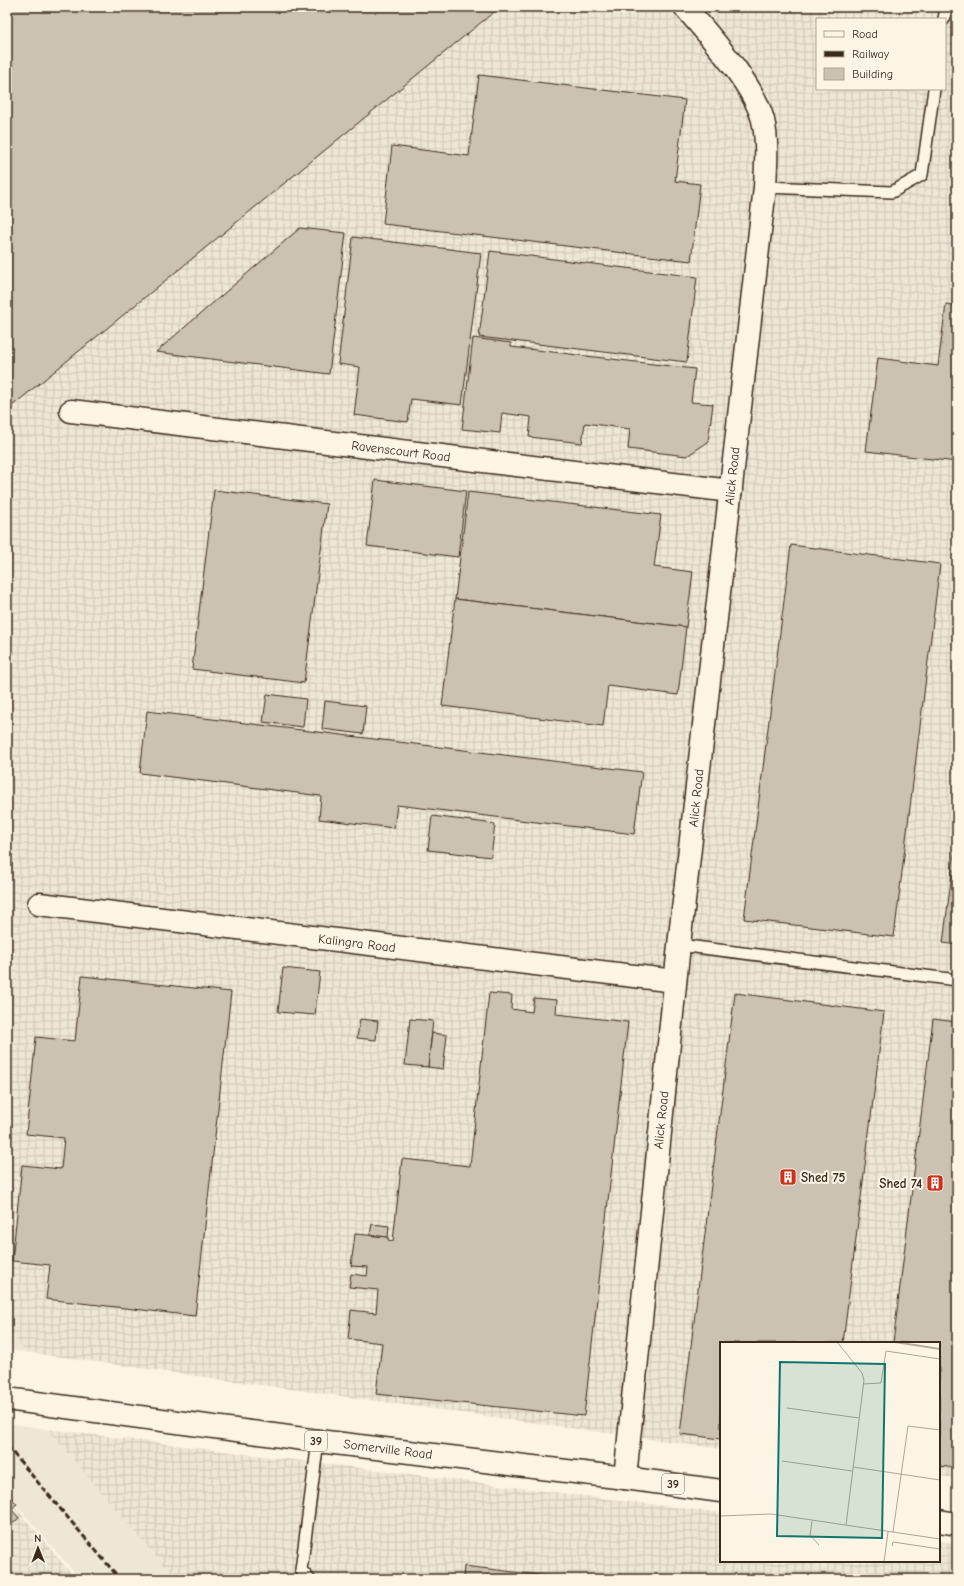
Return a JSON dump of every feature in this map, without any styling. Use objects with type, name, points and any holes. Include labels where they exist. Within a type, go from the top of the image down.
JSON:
[{"type":"street","name":"Alick Road","points":[[625,1478],[675,981],[765,187],[767,145],[763,120],[749,88],[685,7]]},
{"type":"street","name":"Ravenscourt Road","points":[[71,412],[731,491]]},
{"type":"street","name":"Kalingra Road","points":[[39,904],[675,981]]},
{"type":"street","name":"Somerville Road","points":[[7,1399],[318,1441],[720,1491]]},
{"type":"street","points":[[940,1521],[957,1524]]},
{"type":"lane","points":[[944,18],[946,7]]},
{"type":"lane","points":[[765,187],[892,192],[922,175],[934,90]]},
{"type":"lane","points":[[679,945],[957,980]]},
{"type":"lane","points":[[310,1579],[301,1570],[318,1441]]},
{"type":"shaded area","points":[[7,7],[957,7],[957,1478],[940,1476],[940,1342],[720,1342],[720,1449],[25,1352],[7,1329]]},
{"type":"shaded area","points":[[7,1329],[25,1352],[7,1350]]},
{"type":"shaded area","points":[[7,1423],[47,1429],[175,1579],[80,1579],[7,1494]]},
{"type":"shaded area","points":[[47,1429],[720,1513],[720,1562],[940,1562],[940,1541],[957,1543],[957,1579],[175,1579]]},
{"type":"shaded area","points":[[7,1497],[76,1579],[7,1579]]},
{"type":"building","points":[[7,7],[500,7],[7,410]]},
{"type":"building","points":[[479,75],[685,100],[675,181],[700,184],[691,261],[383,224],[392,146],[469,156]]},
{"type":"building","points":[[300,228],[346,233],[329,374],[156,352]]},
{"type":"building","points":[[353,237],[481,253],[462,405],[411,399],[408,422],[354,415],[360,367],[338,364]]},
{"type":"building","points":[[490,251],[697,277],[687,362],[479,337]]},
{"type":"building","points":[[946,304],[957,306],[957,462],[866,451],[878,358],[938,366]]},
{"type":"building","points":[[473,338],[511,343],[511,347],[695,369],[691,402],[713,404],[708,442],[687,456],[628,449],[630,429],[585,423],[582,443],[529,437],[531,417],[502,413],[500,433],[462,429]]},
{"type":"building","points":[[375,480],[466,491],[458,557],[367,546]]},
{"type":"building","points":[[214,490],[327,504],[304,683],[192,669]]},
{"type":"building","points":[[468,492],[661,515],[654,567],[693,572],[686,627],[455,599]]},
{"type":"building","points":[[791,545],[940,564],[894,937],[744,919]]},
{"type":"building","points":[[455,599],[686,627],[678,695],[608,686],[603,726],[442,706]]},
{"type":"building","points":[[267,694],[306,699],[303,727],[263,722]]},
{"type":"building","points":[[325,701],[366,706],[363,734],[322,729]]},
{"type":"building","points":[[147,711],[642,772],[634,834],[397,805],[394,828],[319,819],[321,796],[140,773]]},
{"type":"building","points":[[432,816],[495,824],[491,857],[428,850]]},
{"type":"building","points":[[957,833],[957,945],[943,943]]},
{"type":"building","points":[[283,968],[320,972],[315,1015],[278,1012]]},
{"type":"building","points":[[82,976],[231,992],[195,1316],[46,1299],[50,1265],[12,1261],[22,1165],[61,1169],[64,1138],[26,1134],[36,1037],[75,1041]]},
{"type":"building","points":[[489,993],[512,995],[511,1009],[532,1012],[534,998],[557,1000],[556,1014],[628,1022],[584,1416],[376,1394],[382,1343],[348,1339],[351,1310],[376,1313],[378,1290],[349,1287],[351,1274],[367,1276],[368,1267],[351,1266],[355,1234],[388,1237],[388,1240],[393,1241],[402,1159],[470,1166]]},
{"type":"building","name":"Shed 75","points":[[735,993],[884,1012],[843,1342],[720,1342],[720,1439],[680,1434]]},
{"type":"building","points":[[360,1019],[378,1021],[376,1040],[357,1038]]},
{"type":"building","points":[[410,1019],[433,1021],[428,1067],[405,1065]]},
{"type":"building","name":"Shed 74","points":[[933,1019],[957,1022],[957,1468],[940,1466],[940,1342],[893,1342]]},
{"type":"building","points":[[432,1033],[447,1035],[443,1069],[428,1067]]},
{"type":"building","points":[[372,1224],[389,1226],[388,1237],[370,1235]]},
{"type":"building","points":[[7,1493],[17,1504],[11,1509],[19,1518],[7,1528]]},
{"type":"building","points":[[7,1533],[12,1539],[7,1543]]},
{"type":"building","points":[[464,1566],[572,1579],[463,1579]]},
{"type":"railway","points":[[7,1446],[120,1579]]},
{"type":"place","name":"Shed 75","points":[[788,1177]]},
{"type":"place","name":"Shed 74","points":[[935,1183]]}]
